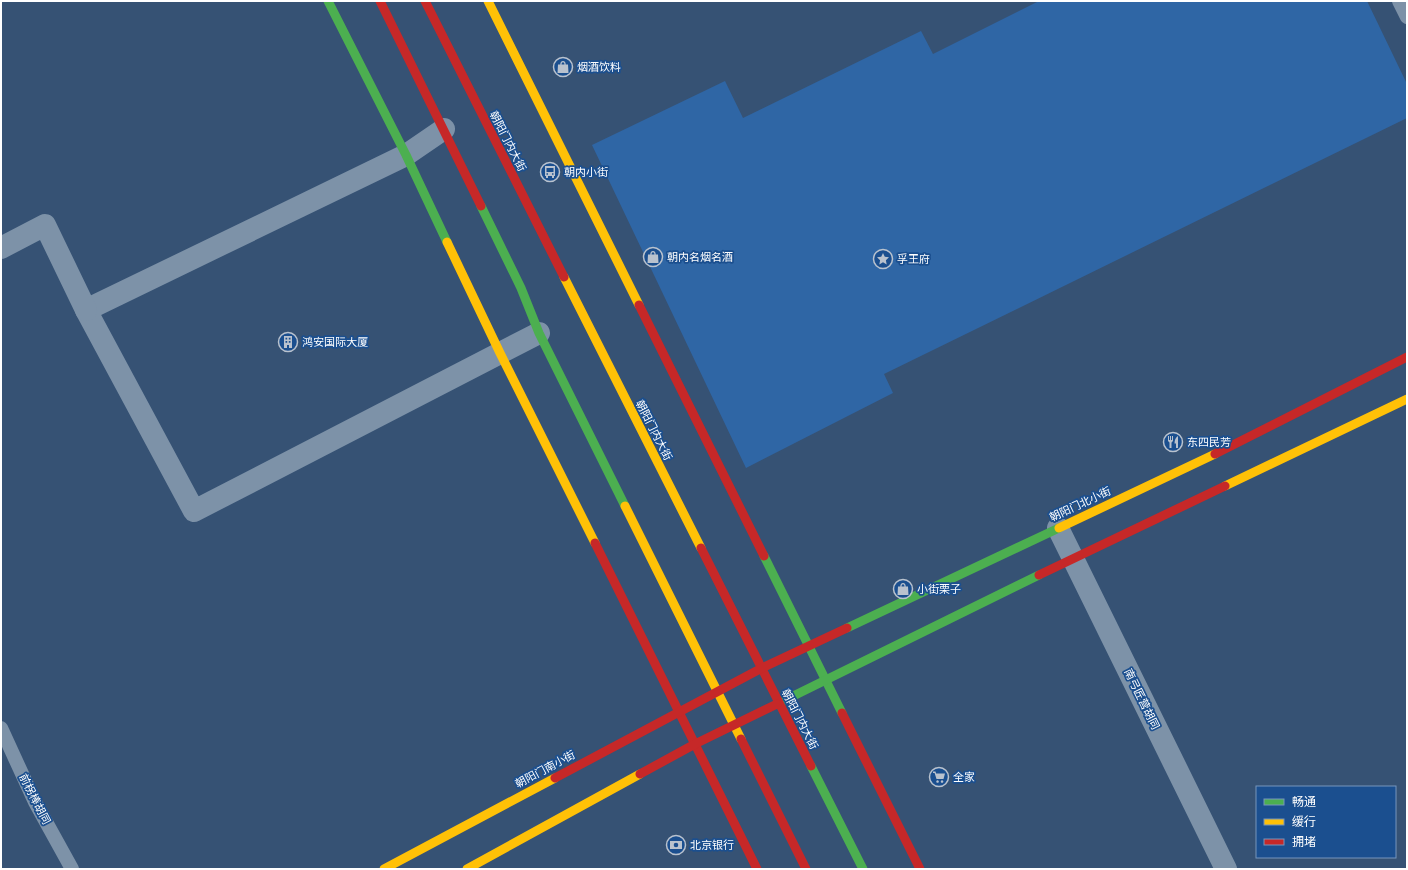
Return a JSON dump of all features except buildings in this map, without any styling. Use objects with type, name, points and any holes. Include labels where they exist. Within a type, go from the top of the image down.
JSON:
[{"type":"main road","points":[[328,1],[406,154],[500,353],[757,869]]},
{"type":"main road","points":[[380,1],[521,288],[540,333],[806,869]]},
{"type":"main road","name":"朝阳门内大街","points":[[424,1],[863,869]]},
{"type":"main road","points":[[488,1],[920,869]]},
{"type":"main road","name":"朝阳门北小街","points":[[717,691],[762,668],[1203,460],[1407,357]]},
{"type":"main road","points":[[467,869],[695,744],[1072,559],[1407,399]]},
{"type":"main road","name":"朝阳门南小街","points":[[384,869],[717,691]]},
{"type":"street","points":[[86,310],[406,154],[444,129]]},
{"type":"street","points":[[1,248],[44,225],[86,310],[194,511],[540,333]]},
{"type":"street","name":"南弓匠营胡同","points":[[1058,528],[1226,869]]},
{"type":"lane","points":[[1399,1],[1407,17]]},
{"type":"lane","name":"前柺棒胡同","points":[[1,728],[34,802],[72,869]]},
{"type":"shaded area","name":"孚王府","points":[[1039,1],[1367,1],[1407,84],[1407,118],[884,374],[893,393],[746,468],[592,145],[725,81],[743,118],[921,31],[933,54]]},
{"type":"traffic: fast","points":[[328,1],[406,155],[447,242]]},
{"type":"traffic: fast","points":[[481,206],[521,288],[539,333],[625,506]]},
{"type":"traffic: fast","points":[[847,628],[1059,528]]},
{"type":"traffic: fast","points":[[764,556],[842,713]]},
{"type":"traffic: fast","points":[[777,704],[1039,575]]},
{"type":"traffic: fast","points":[[811,766],[863,869]]},
{"type":"traffic: slow","points":[[488,1],[639,305]]},
{"type":"traffic: slow","points":[[447,242],[500,353],[595,543]]},
{"type":"traffic: slow","points":[[564,277],[701,548]]},
{"type":"traffic: slow","points":[[1225,486],[1407,399]]},
{"type":"traffic: slow","points":[[1059,528],[1215,454]]},
{"type":"traffic: slow","points":[[625,506],[741,739]]},
{"type":"traffic: slow","points":[[467,869],[640,774]]},
{"type":"traffic: slow","points":[[384,869],[555,778]]},
{"type":"traffic: jam","points":[[380,1],[481,206]]},
{"type":"traffic: jam","points":[[425,1],[564,277]]},
{"type":"traffic: jam","points":[[639,305],[764,556]]},
{"type":"traffic: jam","points":[[1215,454],[1407,357]]},
{"type":"traffic: jam","points":[[1039,575],[1225,486]]},
{"type":"traffic: jam","points":[[595,543],[757,869]]},
{"type":"traffic: jam","points":[[701,548],[811,766]]},
{"type":"traffic: jam","points":[[555,778],[762,668],[847,628]]},
{"type":"traffic: jam","points":[[640,774],[695,744],[777,704]]},
{"type":"traffic: jam","points":[[842,713],[920,869]]},
{"type":"traffic: jam","points":[[741,739],[806,869]]},
{"type":"place","name":"烟酒饮料","points":[[563,67]]},
{"type":"place","name":"朝内小街","points":[[550,172]]},
{"type":"place","name":"朝内名烟名酒","points":[[653,257]]},
{"type":"place","name":"孚王府","points":[[883,259]]},
{"type":"place","name":"鸿安国际大厦","points":[[288,342]]},
{"type":"place","name":"东四民芳","points":[[1173,442]]},
{"type":"place","name":"小街栗子","points":[[903,589]]},
{"type":"place","name":"全家","points":[[939,777]]},
{"type":"place","name":"北京银行","points":[[676,845]]}]
